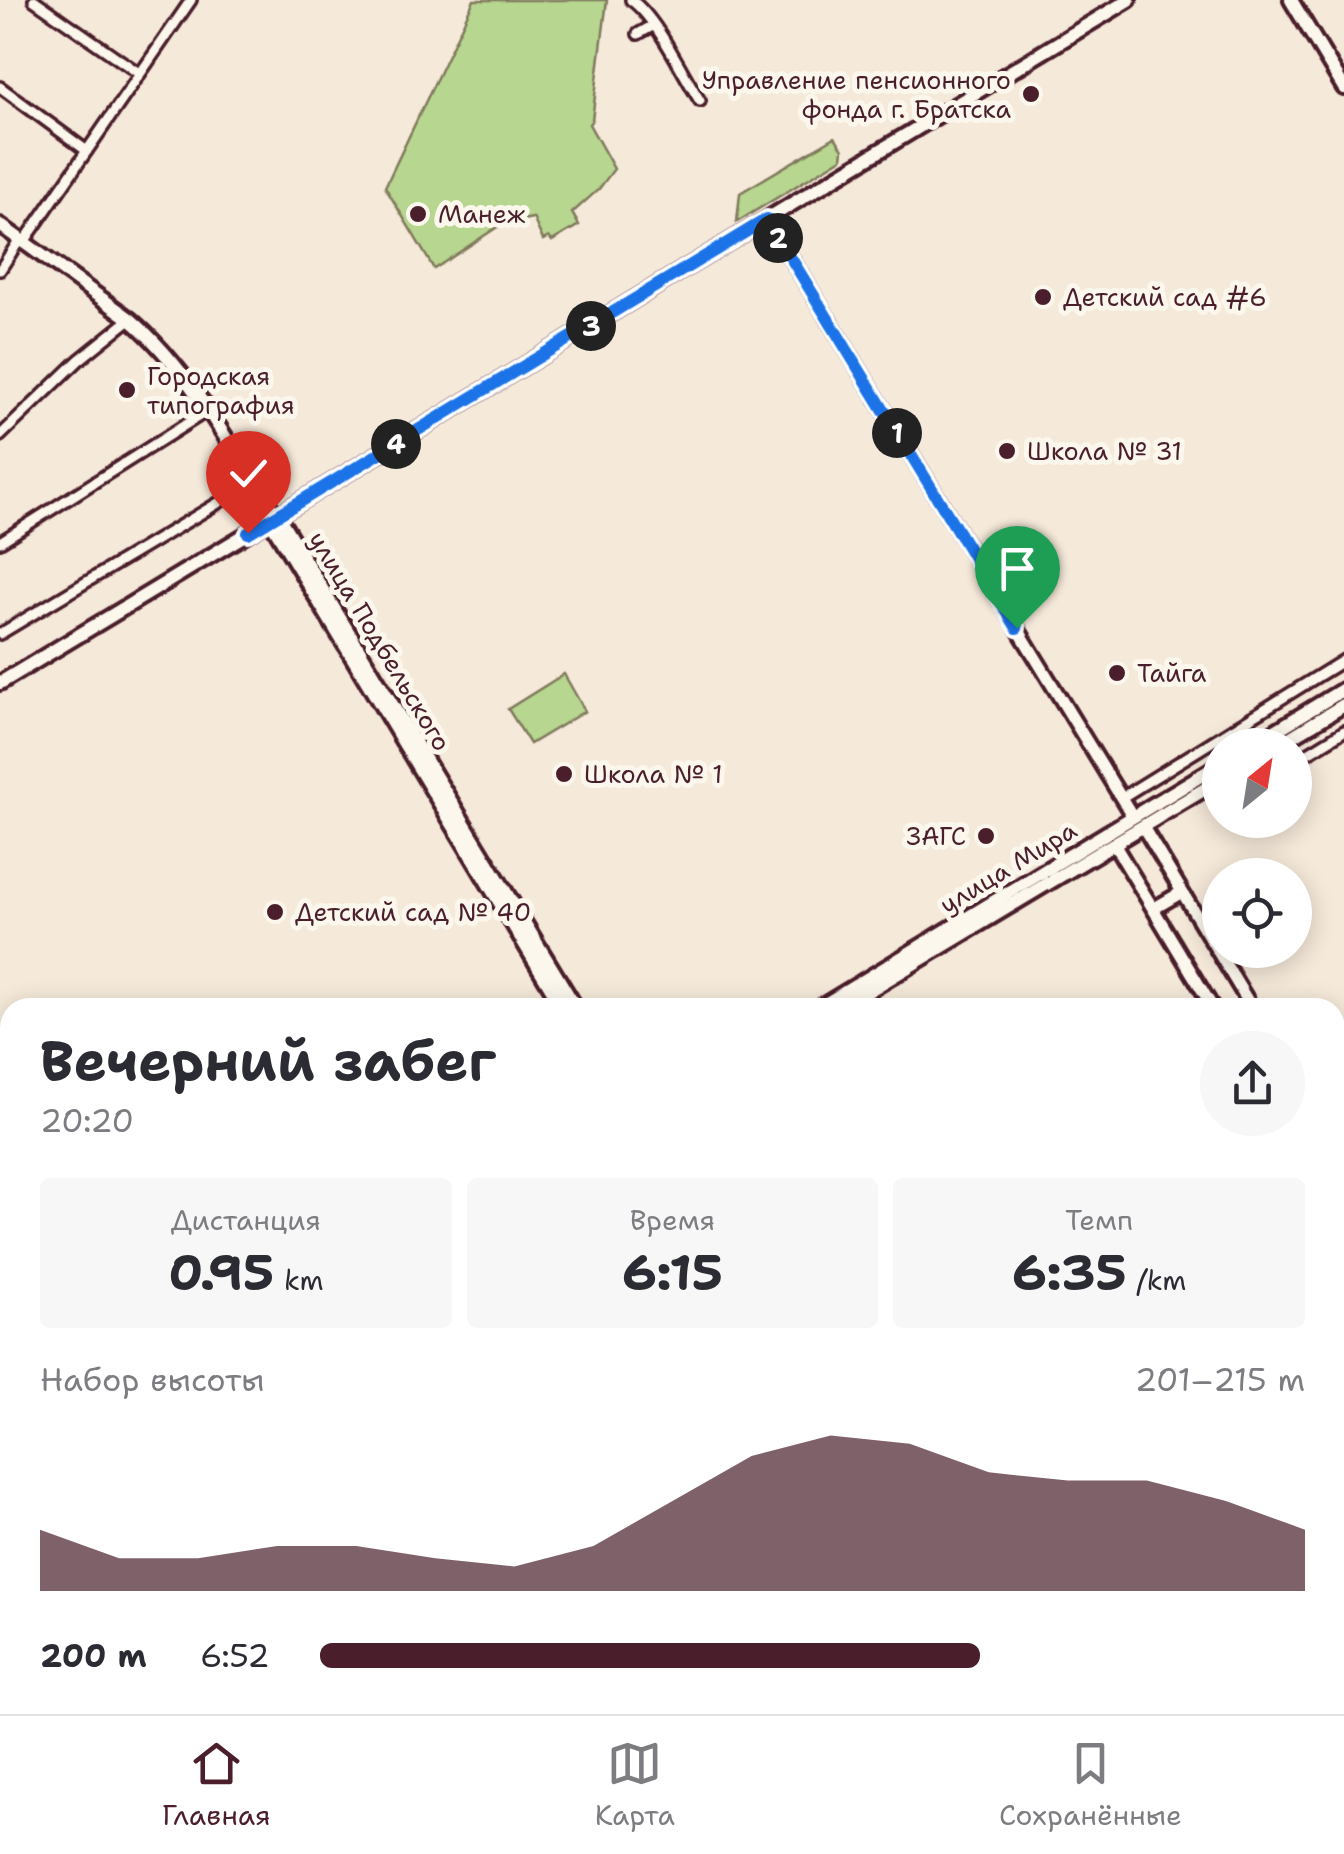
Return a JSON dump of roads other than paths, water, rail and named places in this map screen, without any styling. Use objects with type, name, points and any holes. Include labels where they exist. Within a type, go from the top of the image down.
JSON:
[{"type":"main road","points":[[0,683],[1129,0]]},
{"type":"main road","points":[[1290,0],[1344,88]]},
{"type":"main road","name":"улица Подбельского","points":[[0,225],[130,319],[163,352],[207,411],[263,498],[557,998]]},
{"type":"main road","name":"улица Подбельского","points":[[340,629],[570,998]]},
{"type":"main road","points":[[1280,728],[1344,689]]},
{"type":"main road","points":[[1306,728],[1344,705]]},
{"type":"main road","name":"улица Мира","points":[[856,998],[1202,780]]},
{"type":"main road","name":"улица Мира","points":[[1190,790],[1202,786]]},
{"type":"main road","name":"улица Мира","points":[[837,998],[1114,844],[1138,822]]},
{"type":"street","points":[[34,0],[140,74]]},
{"type":"street","points":[[0,270],[191,0]]},
{"type":"street","points":[[632,0],[642,7],[700,101]]},
{"type":"street","points":[[638,34],[654,26]]},
{"type":"street","points":[[0,87],[87,151]]},
{"type":"street","points":[[767,219],[1246,998]]},
{"type":"street","points":[[0,436],[79,360],[130,319]]},
{"type":"street","points":[[0,542],[207,411]]},
{"type":"street","points":[[0,634],[253,482]]},
{"type":"street","points":[[1121,798],[1344,660]]},
{"type":"street","points":[[1312,750],[1344,730]]},
{"type":"street","points":[[1114,844],[1207,998]]},
{"type":"street","points":[[1153,909],[1182,892]]},
{"type":"place","name":"Управление пенсионного фонда г. Братска","points":[[1031,94]]},
{"type":"place","name":"Манеж","points":[[418,214]]},
{"type":"place","name":"Детский сад #6","points":[[1043,297]]},
{"type":"place","name":"Городская типография","points":[[127,390]]},
{"type":"place","name":"Школа № 31","points":[[1007,451]]},
{"type":"place","name":"Тайга","points":[[1117,673]]},
{"type":"place","name":"Школа № 1","points":[[564,774]]},
{"type":"place","name":"ЗАГС","points":[[986,836]]},
{"type":"place","name":"Детский сад № 40","points":[[275,912]]}]
